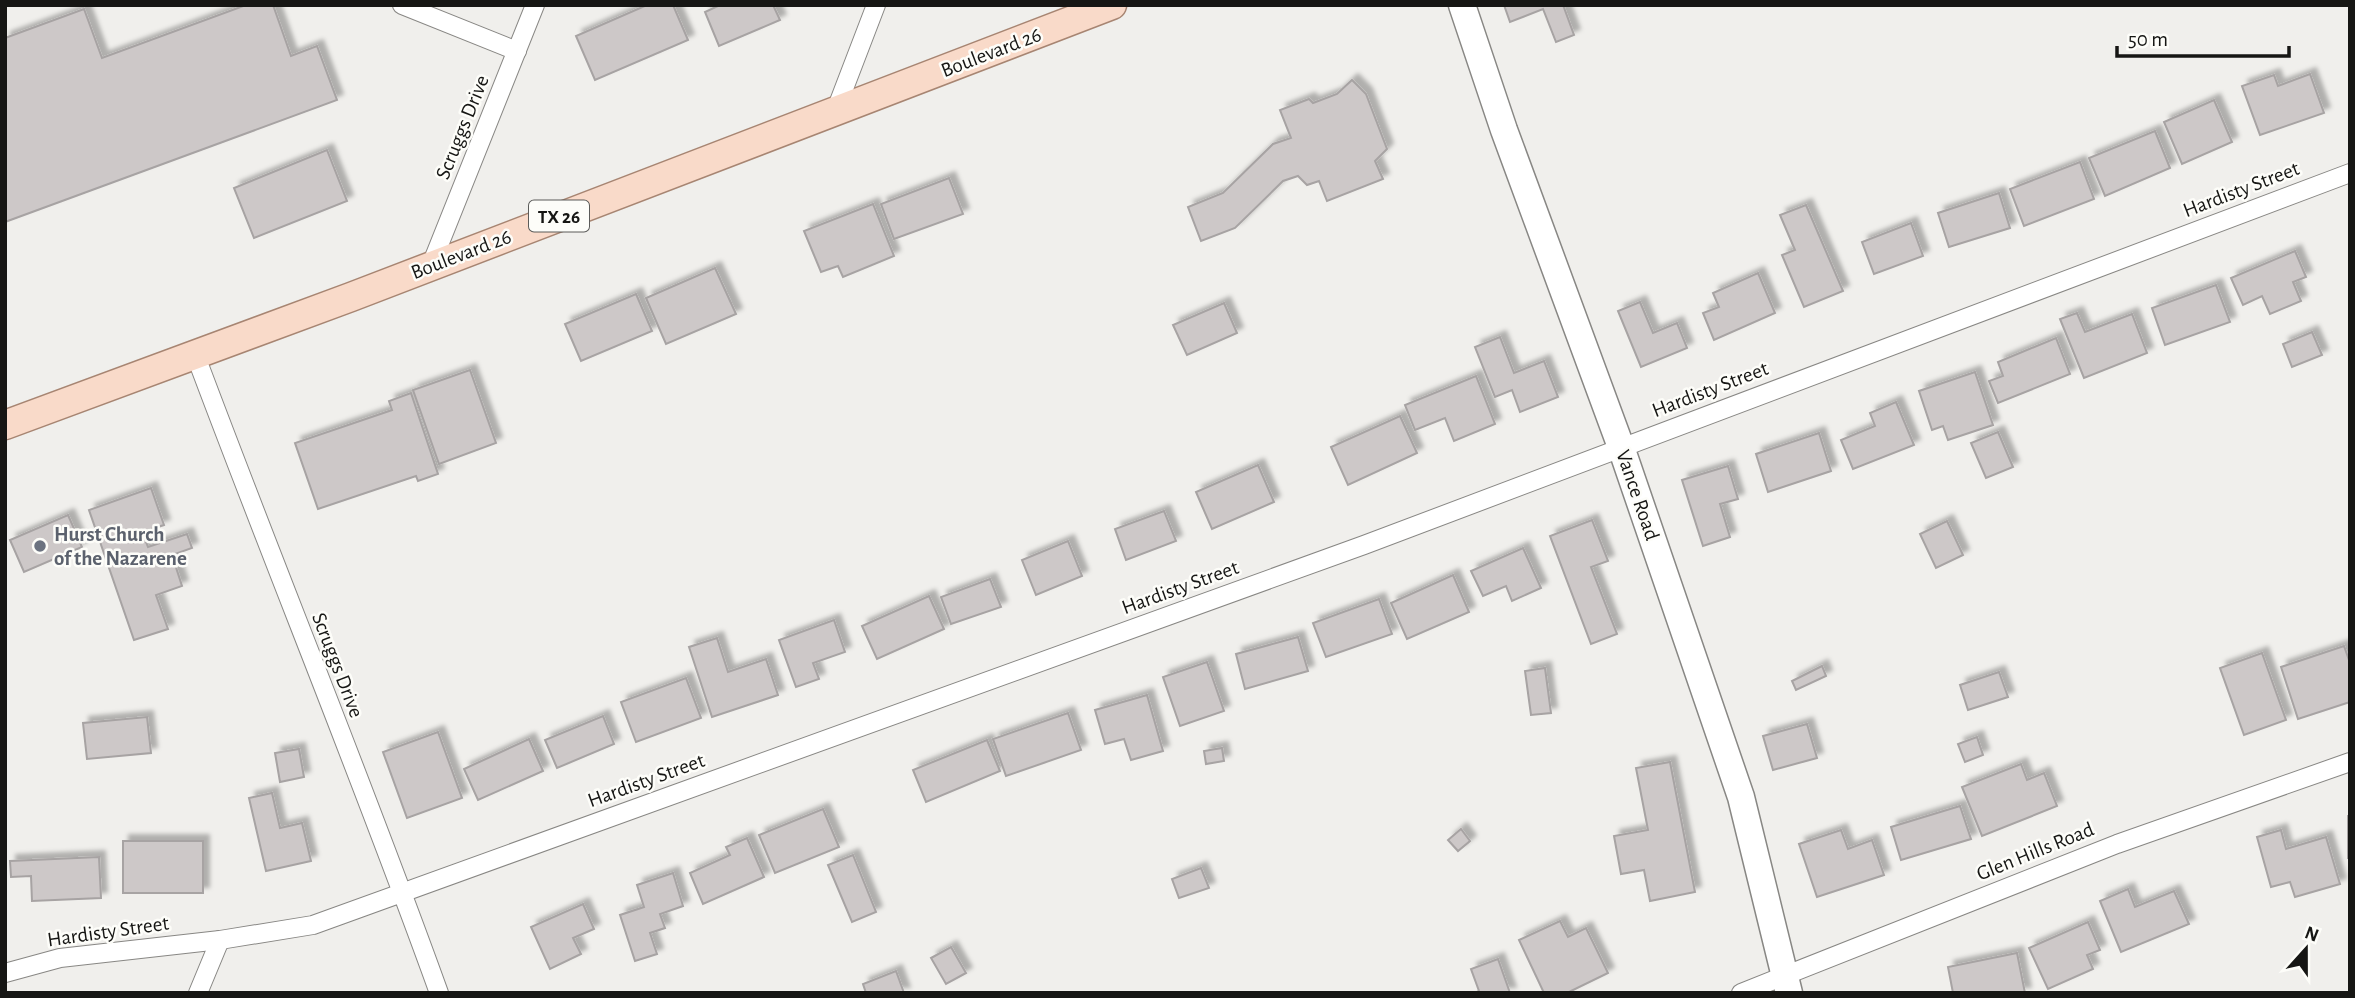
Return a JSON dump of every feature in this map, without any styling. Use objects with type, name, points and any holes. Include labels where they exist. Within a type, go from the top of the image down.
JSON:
[{"type":"main road","name":"Boulevard 26","points":[[5,425],[1112,5]]},
{"type":"street","points":[[402,5],[517,51]]},
{"type":"street","name":"Scruggs Drive","points":[[431,265],[535,5]]},
{"type":"street","points":[[835,112],[876,5]]},
{"type":"street","name":"Vance Road","points":[[1462,5],[1504,130],[1621,447],[1741,797],[1787,984]]},
{"type":"street","name":"Hardisty Street","points":[[5,973],[60,958],[219,940],[313,925],[1364,545],[2350,173]]},
{"type":"street","name":"Scruggs Drive","points":[[195,354],[439,993]]},
{"type":"street","name":"Glen Hills Road","points":[[1741,993],[1787,984],[2117,844],[2350,762]]},
{"type":"street","points":[[198,993],[219,940]]},
{"type":"building","points":[[246,5],[273,5],[291,56],[317,46],[337,100],[5,222],[5,38],[84,9],[102,58]]},
{"type":"building","points":[[647,5],[673,5],[688,40],[595,80],[576,36]]},
{"type":"building","points":[[720,5],[773,5],[780,20],[719,46],[705,12]]},
{"type":"building","points":[[1504,5],[1563,5],[1574,35],[1556,42],[1543,9],[1510,22]]},
{"type":"building","points":[[2310,74],[2324,113],[2260,135],[2242,86],[2274,75],[2278,86]]},
{"type":"building","points":[[1352,80],[1366,94],[1387,149],[1375,161],[1383,179],[1327,201],[1319,181],[1307,185],[1298,176],[1283,181],[1235,228],[1201,241],[1188,207],[1223,193],[1273,144],[1291,138],[1280,110],[1309,99],[1313,103],[1337,94]]},
{"type":"building","points":[[2214,100],[2232,142],[2182,164],[2164,122]]},
{"type":"building","points":[[2155,131],[2170,168],[2105,196],[2089,158]]},
{"type":"building","points":[[327,150],[347,201],[254,238],[234,188]]},
{"type":"building","points":[[2080,162],[2094,199],[2024,226],[2010,189]]},
{"type":"building","points":[[949,178],[963,214],[894,239],[881,204]]},
{"type":"building","points":[[1999,193],[2010,228],[1949,247],[1938,213]]},
{"type":"building","points":[[873,204],[894,256],[843,277],[838,266],[821,272],[804,231]]},
{"type":"building","points":[[1806,205],[1843,291],[1804,307],[1782,255],[1795,250],[1780,215]]},
{"type":"building","points":[[1911,223],[1923,256],[1874,274],[1862,242]]},
{"type":"building","points":[[2295,251],[2306,277],[2293,282],[2301,301],[2270,314],[2262,296],[2243,305],[2231,278]]},
{"type":"building","points":[[715,268],[736,314],[666,344],[646,298]]},
{"type":"building","points":[[1758,273],[1775,313],[1714,340],[1703,313],[1719,307],[1713,293]]},
{"type":"building","points":[[2216,285],[2230,322],[2165,345],[2152,308]]},
{"type":"building","points":[[636,294],[652,331],[581,361],[565,324]]},
{"type":"building","points":[[1640,302],[1653,333],[1677,323],[1687,348],[1641,367],[1618,311]]},
{"type":"building","points":[[1224,303],[1237,333],[1187,355],[1173,325]]},
{"type":"building","points":[[2077,313],[2085,332],[2132,314],[2147,353],[2084,378],[2060,319]]},
{"type":"building","points":[[2312,332],[2322,355],[2292,367],[2283,344]]},
{"type":"building","points":[[1500,337],[1514,373],[1544,361],[1558,397],[1520,412],[1512,390],[1495,397],[1475,347]]},
{"type":"building","points":[[2056,338],[2070,374],[1998,403],[1989,381],[2003,376],[1998,362]]},
{"type":"building","points":[[470,370],[496,443],[439,464],[413,390]]},
{"type":"building","points":[[1975,372],[1993,425],[1948,440],[1943,426],[1932,430],[1919,391]]},
{"type":"building","points":[[1476,376],[1495,424],[1454,441],[1445,418],[1415,430],[1405,405]]},
{"type":"building","points":[[411,393],[438,474],[418,481],[416,476],[318,509],[295,443],[392,410],[389,401]]},
{"type":"building","points":[[1896,402],[1914,445],[1853,469],[1841,440],[1875,426],[1870,413]]},
{"type":"building","points":[[1400,416],[1417,453],[1348,485],[1331,447]]},
{"type":"building","points":[[1998,432],[2013,467],[1986,478],[1971,443]]},
{"type":"building","points":[[1819,433],[1831,471],[1768,492],[1756,454]]},
{"type":"building","points":[[1258,465],[1274,502],[1212,529],[1196,492]]},
{"type":"building","points":[[1728,466],[1738,499],[1720,504],[1730,537],[1703,546],[1682,480]]},
{"type":"building","points":[[151,488],[164,525],[142,532],[148,547],[187,534],[192,548],[172,555],[182,586],[156,595],[168,629],[134,640],[89,510]]},
{"type":"building","points":[[1164,511],[1176,541],[1126,560],[1115,529]]},
{"type":"building","points":[[68,515],[82,547],[24,572],[10,540]]},
{"type":"building","points":[[1592,520],[1608,561],[1591,567],[1617,634],[1591,644],[1550,536]]},
{"type":"building","points":[[1947,521],[1963,555],[1936,568],[1920,534]]},
{"type":"building","points":[[1068,541],[1082,576],[1036,595],[1022,560]]},
{"type":"building","points":[[1523,548],[1541,588],[1512,601],[1506,586],[1483,596],[1471,571]]},
{"type":"building","points":[[1453,575],[1469,612],[1407,639],[1391,603]]},
{"type":"building","points":[[990,579],[1001,607],[951,624],[941,597]]},
{"type":"building","points":[[929,596],[944,629],[877,659],[862,626]]},
{"type":"building","points":[[1379,599],[1392,634],[1326,657],[1313,623]]},
{"type":"building","points":[[834,620],[845,652],[813,663],[819,679],[796,687],[779,640]]},
{"type":"building","points":[[1298,637],[1308,671],[1245,689],[1236,654]]},
{"type":"building","points":[[717,638],[728,672],[766,659],[778,695],[712,717],[689,647]]},
{"type":"building","points":[[2344,646],[2350,663],[2350,702],[2298,719],[2281,667]]},
{"type":"building","points":[[2262,653],[2286,720],[2244,735],[2220,668]]},
{"type":"building","points":[[1207,662],[1224,711],[1180,726],[1163,677]]},
{"type":"building","points":[[1822,666],[1826,676],[1796,690],[1792,681]]},
{"type":"building","points":[[1545,668],[1551,713],[1531,715],[1525,671]]},
{"type":"building","points":[[1999,672],[2008,697],[1968,710],[1960,685]]},
{"type":"building","points":[[686,678],[701,718],[636,742],[621,702]]},
{"type":"building","points":[[1147,695],[1163,751],[1131,760],[1124,739],[1105,744],[1095,710]]},
{"type":"building","points":[[1068,713],[1081,750],[1006,776],[993,739]]},
{"type":"building","points":[[603,716],[614,744],[557,768],[545,740]]},
{"type":"building","points":[[147,717],[151,753],[87,759],[83,723]]},
{"type":"building","points":[[1807,724],[1817,758],[1773,770],[1763,736]]},
{"type":"building","points":[[438,732],[462,798],[407,818],[383,752]]},
{"type":"building","points":[[1977,737],[1983,755],[1965,762],[1958,744]]},
{"type":"building","points":[[529,739],[543,771],[478,800],[464,769]]},
{"type":"building","points":[[987,740],[1000,771],[926,802],[913,770]]},
{"type":"building","points":[[1222,748],[1224,761],[1206,764],[1204,751]]},
{"type":"building","points":[[299,749],[304,777],[280,782],[275,753]]},
{"type":"building","points":[[1670,762],[1695,892],[1650,901],[1644,870],[1621,874],[1614,836],[1648,830],[1636,768]]},
{"type":"building","points":[[2021,764],[2027,780],[2044,773],[2057,806],[1982,836],[1962,787]]},
{"type":"building","points":[[272,793],[280,828],[302,823],[311,861],[266,871],[249,798]]},
{"type":"building","points":[[1960,806],[1971,839],[1901,860],[1891,827]]},
{"type":"building","points":[[823,809],[839,847],[775,873],[759,835]]},
{"type":"building","points":[[2350,816],[2350,858],[2348,858]]},
{"type":"building","points":[[1461,829],[1470,841],[1458,851],[1448,840]]},
{"type":"building","points":[[1841,830],[1848,849],[1872,840],[1884,875],[1817,897],[1799,844]]},
{"type":"building","points":[[2281,830],[2286,849],[2326,837],[2340,884],[2295,897],[2290,882],[2271,887],[2257,837]]},
{"type":"building","points":[[747,838],[764,877],[703,904],[690,873],[730,855],[726,847]]},
{"type":"building","points":[[123,841],[203,841],[203,893],[123,893]]},
{"type":"building","points":[[853,855],[876,912],[852,922],[828,865]]},
{"type":"building","points":[[99,857],[101,898],[32,901],[31,876],[11,877],[10,861]]},
{"type":"building","points":[[1201,868],[1209,888],[1179,898],[1172,879]]},
{"type":"building","points":[[673,873],[683,906],[660,914],[665,928],[650,933],[657,954],[635,961],[620,915],[644,907],[637,885]]},
{"type":"building","points":[[2128,889],[2135,907],[2174,891],[2189,924],[2121,952],[2100,901]]},
{"type":"building","points":[[583,904],[594,929],[573,938],[581,954],[550,969],[531,927]]},
{"type":"building","points":[[1560,921],[1568,937],[1586,928],[1608,973],[1567,993],[1544,993],[1519,940]]},
{"type":"building","points":[[2088,922],[2100,950],[2087,955],[2093,969],[2048,989],[2029,948]]},
{"type":"building","points":[[951,947],[966,973],[946,984],[931,958]]},
{"type":"building","points":[[2017,953],[2025,993],[1953,993],[1948,967]]},
{"type":"building","points":[[1498,959],[1510,993],[1475,993],[1479,991],[1471,969]]},
{"type":"building","points":[[896,971],[904,993],[866,993],[863,984]]},
{"type":"place","name":"Hurst Church of the Nazarene","points":[[40,546]]}]
